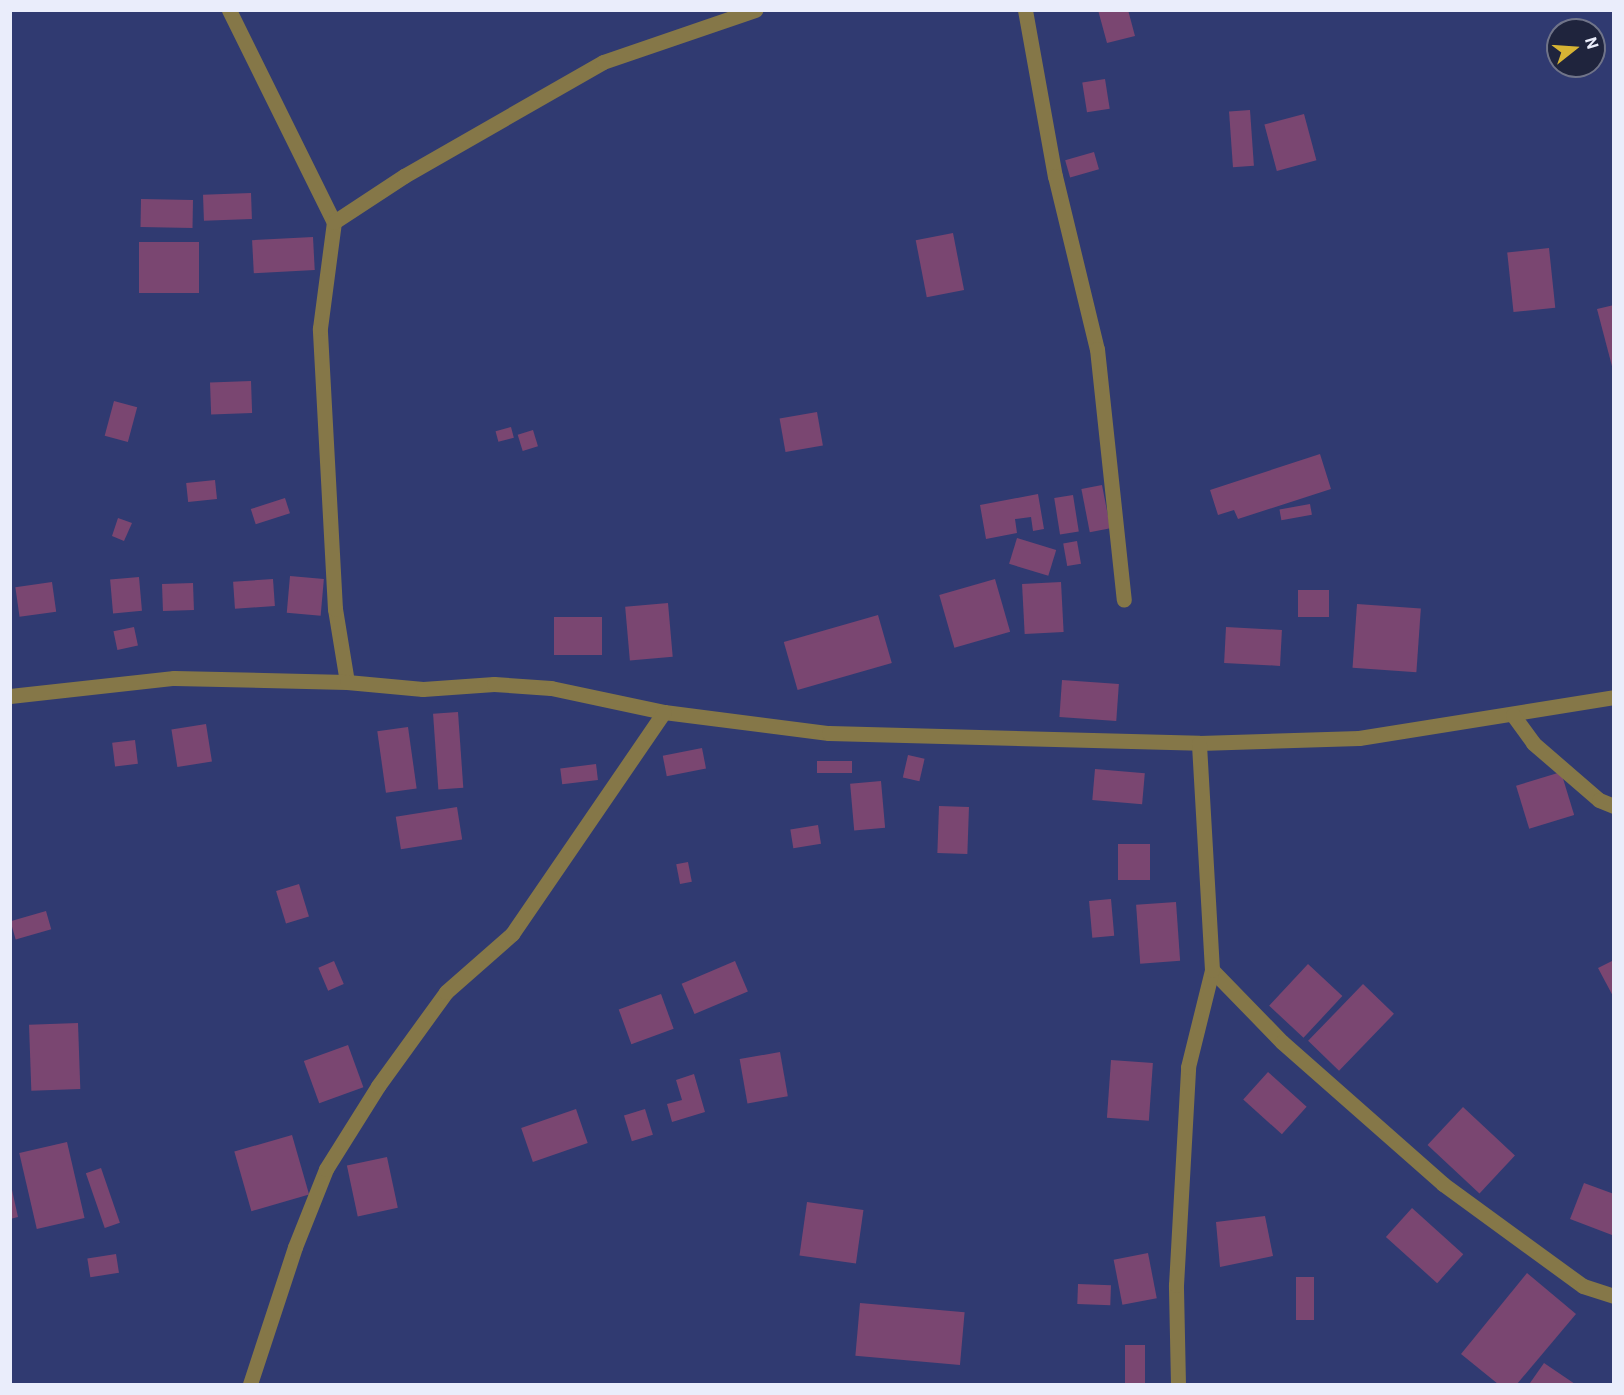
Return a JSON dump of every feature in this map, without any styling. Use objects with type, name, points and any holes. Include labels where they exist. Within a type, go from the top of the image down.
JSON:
[{"type":"street","points":[[229,10],[334,222],[320,328],[335,609],[347,682]]},
{"type":"street","points":[[334,222],[404,176],[603,62],[755,10]]},
{"type":"street","points":[[1025,10],[1055,176],[1097,349],[1124,600]]},
{"type":"street","points":[[10,696],[174,678],[347,682],[423,688],[494,684],[551,688],[664,712],[829,733],[1199,743],[1359,738],[1614,697]]},
{"type":"street","points":[[248,1383],[326,1169],[378,1086],[446,992],[512,934],[664,712]]},
{"type":"street","points":[[1513,715],[1533,743],[1599,800],[1614,806]]},
{"type":"street","points":[[1178,1384],[1176,1285],[1188,1067],[1212,970],[1199,743]]},
{"type":"street","points":[[1212,970],[1282,1042],[1443,1184],[1584,1286],[1614,1296]]},
{"type":"building","points":[[1098,10],[1128,10],[1135,36],[1107,43]]},
{"type":"building","points":[[1105,79],[1110,109],[1087,112],[1082,83]]},
{"type":"building","points":[[1250,110],[1254,166],[1233,167],[1229,111]]},
{"type":"building","points":[[1304,114],[1316,160],[1277,171],[1264,125]]},
{"type":"building","points":[[1094,152],[1099,169],[1070,178],[1065,160]]},
{"type":"building","points":[[251,193],[252,219],[204,221],[203,195]]},
{"type":"building","points":[[141,199],[193,200],[193,228],[141,227]]},
{"type":"building","points":[[953,233],[964,290],[927,297],[916,240]]},
{"type":"building","points":[[313,237],[315,270],[254,273],[252,240]]},
{"type":"building","points":[[139,242],[199,242],[199,293],[139,293]]},
{"type":"building","points":[[1549,248],[1555,308],[1514,312],[1507,252]]},
{"type":"building","points":[[1614,305],[1614,370],[1613,370],[1597,309]]},
{"type":"building","points":[[251,381],[252,413],[211,414],[210,382]]},
{"type":"building","points":[[114,401],[137,407],[128,442],[105,436]]},
{"type":"building","points":[[817,412],[823,445],[785,452],[780,419]]},
{"type":"building","points":[[511,427],[514,438],[498,442],[496,431]]},
{"type":"building","points":[[533,430],[538,446],[523,451],[518,435]]},
{"type":"building","points":[[1320,454],[1331,489],[1238,519],[1234,510],[1218,515],[1210,490]]},
{"type":"building","points":[[215,480],[217,499],[188,502],[186,483]]},
{"type":"building","points":[[1102,485],[1110,528],[1090,532],[1081,489]]},
{"type":"building","points":[[1038,494],[1044,529],[1033,531],[1031,517],[1015,519],[1017,533],[986,539],[980,505]]},
{"type":"building","points":[[1073,495],[1079,532],[1060,535],[1054,498]]},
{"type":"building","points":[[285,498],[290,513],[256,524],[251,509]]},
{"type":"building","points":[[1310,504],[1312,515],[1281,520],[1279,509]]},
{"type":"building","points":[[118,518],[132,523],[124,541],[112,536]]},
{"type":"building","points":[[1017,538],[1056,550],[1048,576],[1009,564]]},
{"type":"building","points":[[1077,541],[1081,564],[1067,566],[1063,543]]},
{"type":"building","points":[[290,576],[324,579],[321,616],[287,613]]},
{"type":"building","points":[[139,577],[142,611],[113,613],[110,580]]},
{"type":"building","points":[[273,579],[275,606],[235,609],[233,582]]},
{"type":"building","points":[[995,579],[1010,632],[954,648],[939,595]]},
{"type":"building","points":[[52,582],[56,612],[20,617],[15,587]]},
{"type":"building","points":[[1061,582],[1064,632],[1025,634],[1022,584]]},
{"type":"building","points":[[193,583],[194,610],[163,611],[162,584]]},
{"type":"building","points":[[1298,590],[1329,590],[1329,617],[1298,617]]},
{"type":"building","points":[[668,603],[673,657],[630,661],[625,607]]},
{"type":"building","points":[[1357,604],[1421,608],[1416,672],[1353,668]]},
{"type":"building","points":[[878,615],[892,663],[798,690],[784,642]]},
{"type":"building","points":[[554,617],[602,617],[602,655],[554,655]]},
{"type":"building","points":[[134,627],[138,646],[117,650],[113,631]]},
{"type":"building","points":[[1226,627],[1282,630],[1280,666],[1224,663]]},
{"type":"building","points":[[1062,680],[1119,684],[1116,721],[1059,717]]},
{"type":"building","points":[[458,712],[463,788],[438,790],[433,714]]},
{"type":"building","points":[[206,724],[212,762],[177,767],[171,729]]},
{"type":"building","points":[[408,727],[417,788],[386,793],[377,731]]},
{"type":"building","points":[[135,740],[138,764],[115,767],[112,743]]},
{"type":"building","points":[[702,748],[706,769],[667,776],[663,756]]},
{"type":"building","points":[[908,755],[925,759],[919,781],[903,777]]},
{"type":"building","points":[[817,761],[852,761],[852,773],[817,773]]},
{"type":"building","points":[[596,764],[598,780],[562,784],[560,768]]},
{"type":"building","points":[[1095,769],[1145,773],[1142,804],[1092,800]]},
{"type":"building","points":[[1561,772],[1574,815],[1529,829],[1516,786]]},
{"type":"building","points":[[881,781],[885,828],[854,831],[850,784]]},
{"type":"building","points":[[939,806],[969,807],[967,854],[937,853]]},
{"type":"building","points":[[457,807],[462,840],[401,849],[396,817]]},
{"type":"building","points":[[818,825],[821,844],[793,848],[790,829]]},
{"type":"building","points":[[1118,844],[1150,844],[1150,880],[1118,880]]},
{"type":"building","points":[[688,862],[692,882],[680,884],[676,864]]},
{"type":"building","points":[[299,884],[309,917],[286,924],[276,891]]},
{"type":"building","points":[[1111,899],[1114,936],[1092,938],[1089,901]]},
{"type":"building","points":[[1176,902],[1180,961],[1140,964],[1136,905]]},
{"type":"building","points":[[46,911],[51,929],[16,939],[10,921]]},
{"type":"building","points":[[1614,960],[1614,998],[1598,968]]},
{"type":"building","points":[[334,961],[344,984],[328,991],[318,968]]},
{"type":"building","points":[[735,961],[748,991],[695,1014],[682,984]]},
{"type":"building","points":[[1308,964],[1342,996],[1303,1038],[1269,1006]]},
{"type":"building","points":[[1363,984],[1394,1014],[1339,1071],[1308,1041]]},
{"type":"building","points":[[661,994],[674,1029],[631,1044],[619,1009]]},
{"type":"building","points":[[78,1023],[80,1089],[31,1091],[29,1025]]},
{"type":"building","points":[[348,1045],[363,1087],[319,1103],[304,1061]]},
{"type":"building","points":[[780,1052],[788,1096],[747,1103],[740,1059]]},
{"type":"building","points":[[1111,1060],[1153,1063],[1149,1121],[1107,1118]]},
{"type":"building","points":[[1268,1072],[1307,1107],[1282,1134],[1243,1099]]},
{"type":"building","points":[[694,1074],[705,1112],[672,1122],[667,1104],[682,1100],[676,1080]]},
{"type":"building","points":[[1463,1107],[1515,1155],[1479,1193],[1428,1145]]},
{"type":"building","points":[[576,1109],[588,1143],[533,1162],[521,1128]]},
{"type":"building","points":[[645,1109],[653,1135],[632,1141],[624,1115]]},
{"type":"building","points":[[292,1135],[309,1195],[251,1211],[234,1152]]},
{"type":"building","points":[[67,1142],[85,1218],[37,1229],[19,1153]]},
{"type":"building","points":[[387,1157],[398,1208],[358,1216],[347,1166]]},
{"type":"building","points":[[101,1168],[120,1223],[105,1228],[86,1173]]},
{"type":"building","points":[[10,1181],[18,1217],[10,1219]]},
{"type":"building","points":[[1584,1183],[1614,1194],[1612,1235],[1570,1219]]},
{"type":"building","points":[[807,1202],[863,1210],[856,1263],[799,1255]]},
{"type":"building","points":[[1412,1208],[1463,1254],[1437,1283],[1386,1237]]},
{"type":"building","points":[[1265,1216],[1273,1256],[1220,1267],[1216,1222]]},
{"type":"building","points":[[1148,1253],[1157,1298],[1122,1305],[1114,1260]]},
{"type":"building","points":[[116,1254],[119,1273],[90,1277],[87,1259]]},
{"type":"building","points":[[1527,1273],[1576,1314],[1517,1384],[1498,1384],[1461,1354]]},
{"type":"building","points":[[1296,1277],[1314,1277],[1314,1320],[1296,1320]]},
{"type":"building","points":[[1078,1284],[1111,1285],[1110,1305],[1077,1304]]},
{"type":"building","points":[[860,1303],[965,1312],[960,1365],[855,1356]]},
{"type":"building","points":[[1125,1345],[1145,1345],[1145,1384],[1125,1384]]},
{"type":"building","points":[[1544,1363],[1575,1384],[1530,1383]]}]
